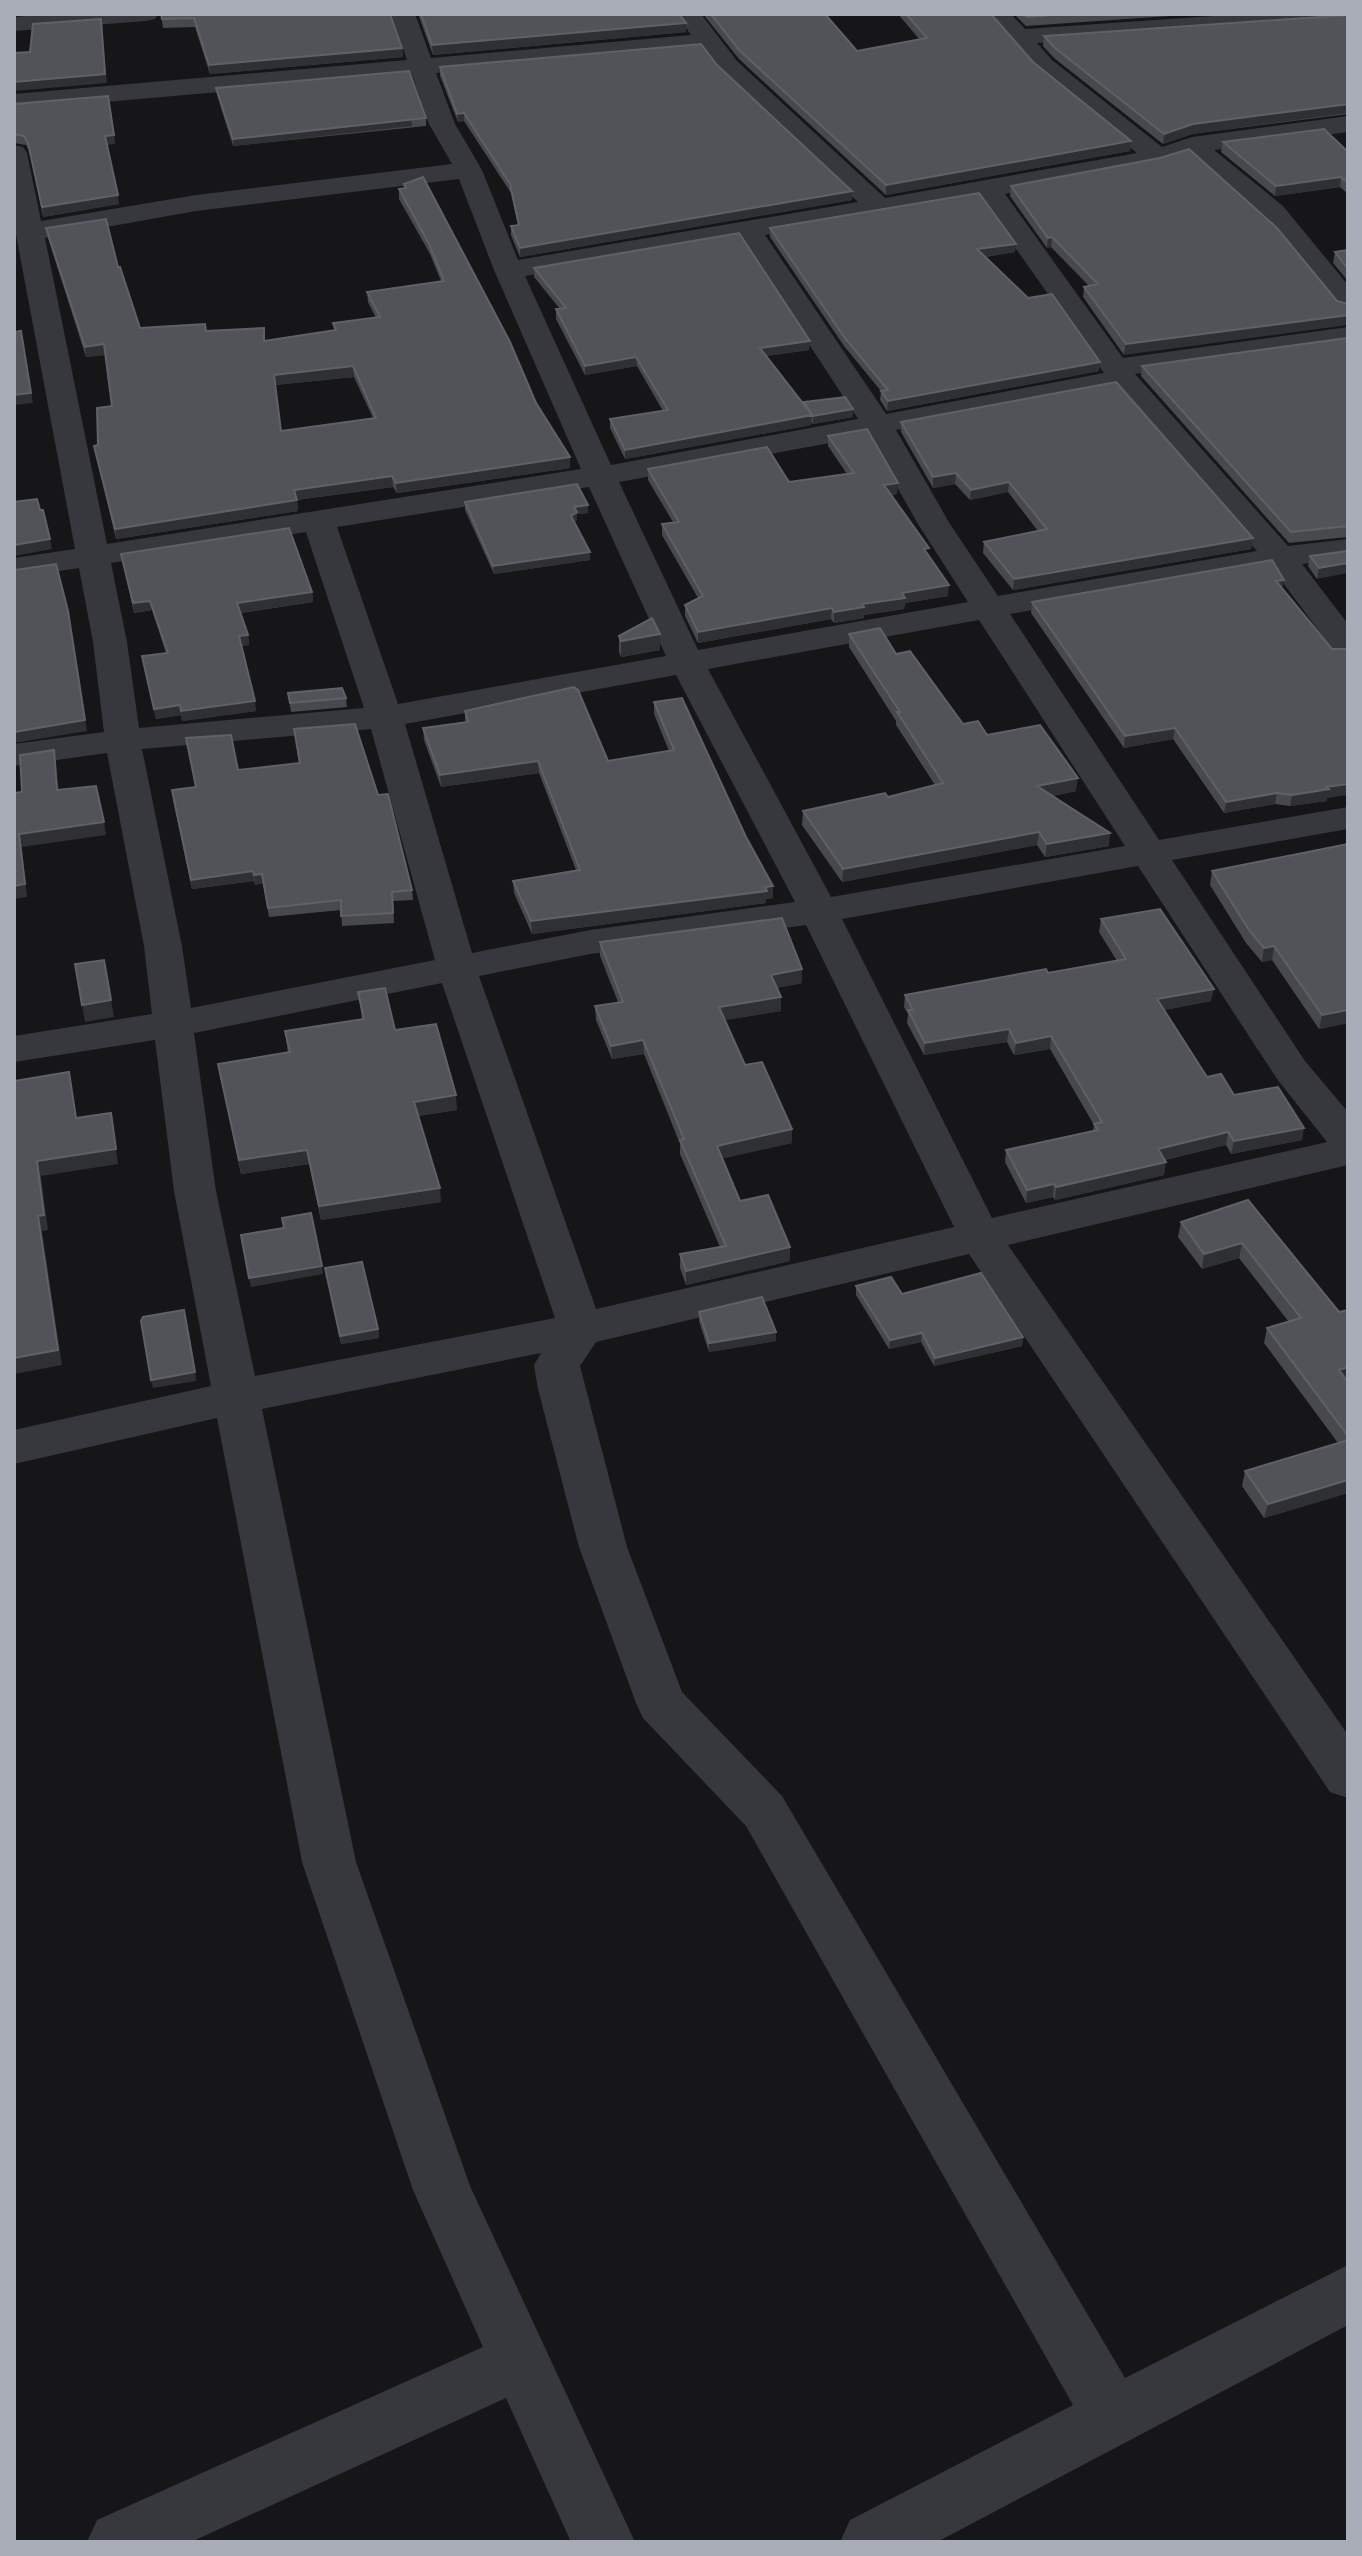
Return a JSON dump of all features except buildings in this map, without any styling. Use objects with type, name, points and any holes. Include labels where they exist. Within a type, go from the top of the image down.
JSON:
[{"type":"street","points":[[14,24],[146,14]]},
{"type":"street","points":[[403,14],[425,68],[442,124],[469,170],[508,270],[687,663],[819,911],[980,1237],[1348,1777]]},
{"type":"street","points":[[687,14],[728,66],[878,206]]},
{"type":"street","points":[[998,14],[1043,65],[1158,157]]},
{"type":"street","points":[[1019,37],[1223,18],[1348,14]]},
{"type":"street","points":[[14,102],[711,41]]},
{"type":"street","points":[[508,270],[988,190],[1158,157],[1192,145],[1348,124]]},
{"type":"street","points":[[1192,145],[1273,212],[1348,303]]},
{"type":"street","points":[[14,153],[36,327],[93,557],[110,642],[123,740],[163,946],[195,1191],[329,1862],[442,2190],[603,2542]]},
{"type":"street","points":[[22,232],[196,203],[469,170]]},
{"type":"street","points":[[988,190],[1119,374],[1280,557],[1348,647]]},
{"type":"street","points":[[749,231],[877,424],[934,524],[988,608],[1291,1070],[1348,1140]]},
{"type":"street","points":[[14,568],[600,476],[1119,374],[1348,336]]},
{"type":"street","points":[[319,521],[385,717],[457,969],[581,1329]]},
{"type":"street","points":[[14,755],[123,740],[385,717],[1280,557],[1348,549]]},
{"type":"street","points":[[14,1049],[173,1024],[590,942],[819,911],[1348,818]]},
{"type":"street","points":[[14,1447],[236,1397],[581,1329],[1348,1151]]},
{"type":"street","points":[[581,1329],[557,1365],[561,1389],[603,1547],[661,1703],[764,1811],[1113,2416]]},
{"type":"street","points":[[872,2542],[1348,2294]]},
{"type":"street","points":[[119,2542],[520,2361]]}]
